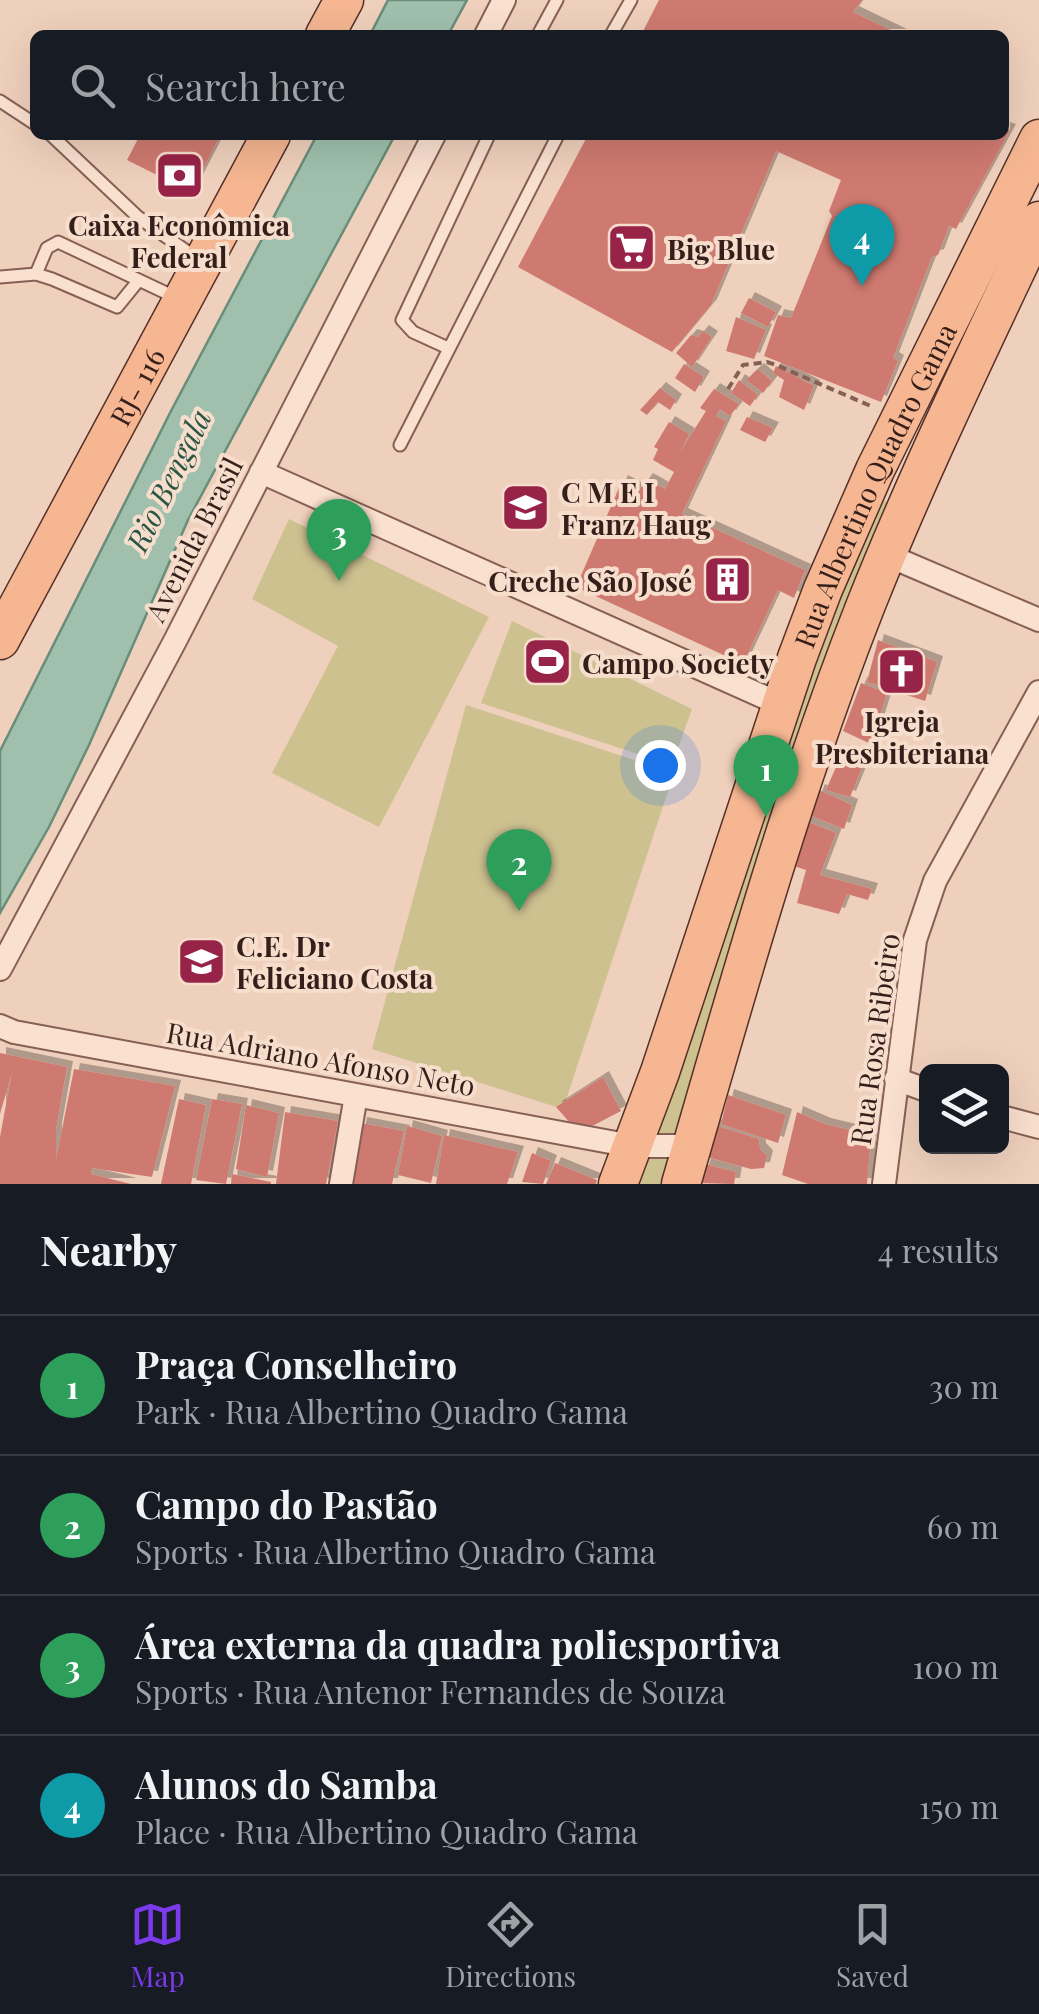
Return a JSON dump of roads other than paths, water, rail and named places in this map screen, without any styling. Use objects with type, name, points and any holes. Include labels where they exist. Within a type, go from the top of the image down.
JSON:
[{"type":"main road","points":[[328,30],[344,0]]},
{"type":"main road","name":"Rua Albertino Quadro Gama","points":[[618,1184],[660,1072],[823,588],[874,470],[1039,139]]},
{"type":"main road","name":"RJ- 116","points":[[0,640],[268,140]]},
{"type":"main road","name":"Rua Albertino Quadro Gama","points":[[681,1184],[748,956],[817,742],[914,488],[1039,221]]},
{"type":"main road","points":[[874,470],[914,488]]},
{"type":"street","points":[[489,30],[504,0]]},
{"type":"street","name":"Avenida Brasil","points":[[0,968],[175,641],[431,140]]},
{"type":"street","points":[[261,472],[782,705]]},
{"type":"street","points":[[887,555],[1039,620]]},
{"type":"street","name":"Rua Rosa Ribeiro","points":[[884,1184],[914,940],[935,881],[1039,692]]},
{"type":"street","name":"Rua Adriano Afonso Neto","points":[[0,1026],[33,1036],[632,1146],[692,1146]]},
{"type":"street","points":[[896,1080],[919,1088]]},
{"type":"street","points":[[341,1184],[356,1095]]},
{"type":"street","points":[[1009,1120],[1039,1126]]},
{"type":"lane","points":[[541,30],[557,0]]},
{"type":"lane","points":[[614,30],[631,0]]},
{"type":"lane","points":[[0,101],[30,121]]},
{"type":"lane","points":[[56,140],[123,204],[203,262]]},
{"type":"lane","points":[[448,348],[413,332],[402,320],[487,140]]},
{"type":"lane","points":[[400,445],[555,140]]},
{"type":"lane","points":[[36,274],[47,248],[58,242],[182,301]]},
{"type":"lane","points":[[0,277],[36,274],[116,308],[140,280]]},
{"type":"water","points":[[388,0],[467,0],[451,30],[373,30]]},
{"type":"water","name":"Rio Bengala","points":[[314,140],[392,140],[188,520],[89,745],[49,827],[0,913],[0,751],[171,411]]},
{"type":"place","name":"Caixa Econômica Federal","points":[[179,176]]},
{"type":"place","name":"Big Blue","points":[[632,248]]},
{"type":"place","name":"Alunos do Samba","points":[[862,286]]},
{"type":"place","name":"C M E I Franz Haug","points":[[526,507]]},
{"type":"place","name":"Creche São José","points":[[727,580]]},
{"type":"place","name":"Área externa da quadra poliesportiva","points":[[339,581]]},
{"type":"place","name":"Campo Society","points":[[547,662]]},
{"type":"place","name":"Igreja Presbiteriana","points":[[902,672]]},
{"type":"place","name":"Praça Conselheiro","points":[[766,817]]},
{"type":"place","name":"Campo do Pastão","points":[[519,911]]},
{"type":"place","name":"C.E. Dr Feliciano Costa","points":[[201,961]]}]
